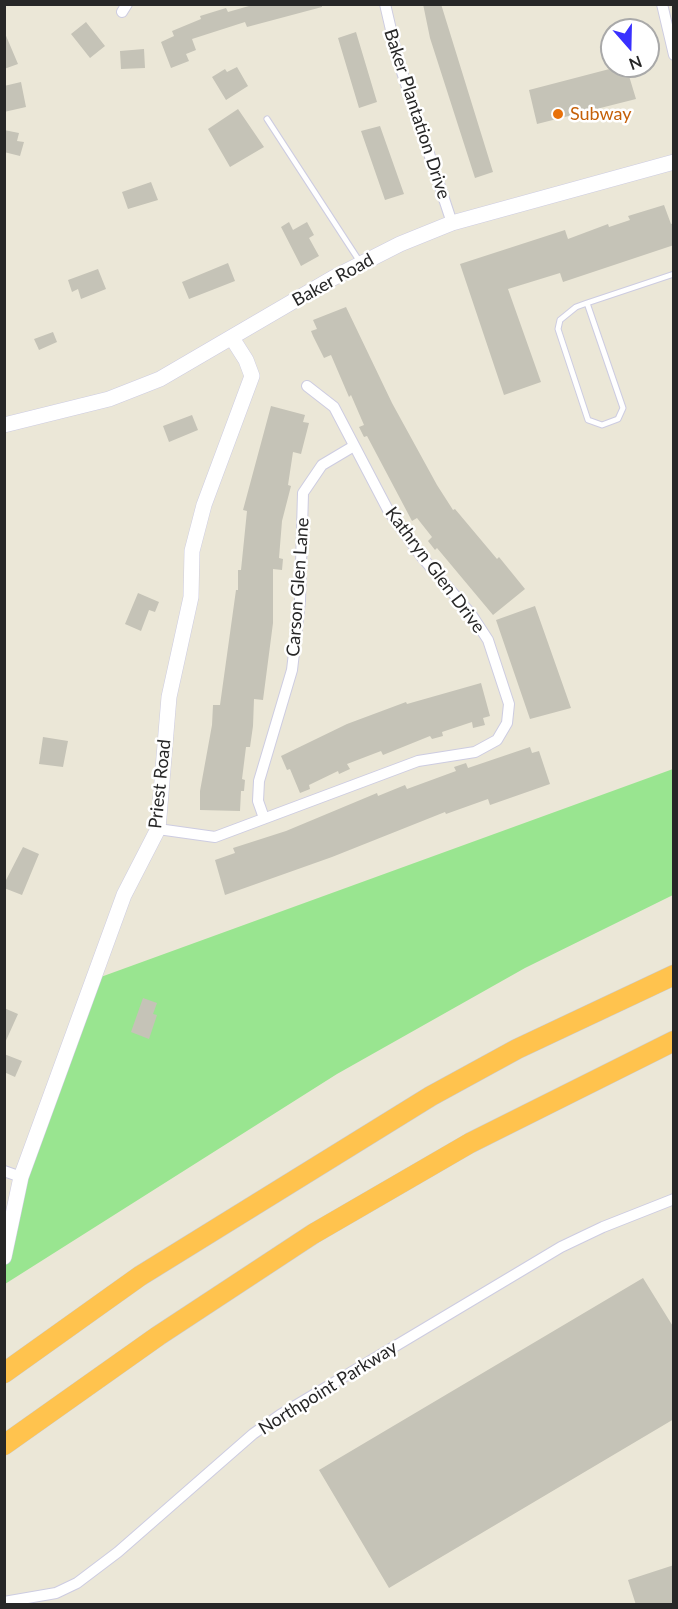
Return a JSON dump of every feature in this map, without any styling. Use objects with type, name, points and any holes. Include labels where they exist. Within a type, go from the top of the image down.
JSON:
[{"type":"highway","points":[[4,1373],[140,1276],[430,1096],[528,1044],[674,975]]},
{"type":"highway","points":[[4,1445],[158,1336],[313,1234],[470,1143],[674,1041]]},
{"type":"street","name":"Baker Plantation Drive","points":[[385,4],[398,60],[452,223]]},
{"type":"street","points":[[662,4],[673,55]]},
{"type":"street","name":"Baker Road","points":[[4,425],[109,399],[160,378],[361,264],[452,223],[674,162]]},
{"type":"street","name":"Priest Road","points":[[4,1257],[21,1177],[124,895],[158,829],[170,697],[191,597],[192,551],[204,505],[252,376],[246,360],[232,338]]},
{"type":"street","name":"Kathryn Glen Drive","points":[[158,829],[214,837],[418,761],[475,752],[497,740],[507,723],[509,704],[488,640],[471,614],[421,556],[388,510],[334,407],[307,386]]},
{"type":"street","name":"Carson Glen Lane","points":[[264,819],[258,801],[259,781],[292,670],[300,601],[303,493],[322,465],[354,446]]},
{"type":"street","points":[[4,1171],[21,1177]]},
{"type":"street","name":"Northpoint Parkway","points":[[4,1602],[56,1593],[77,1583],[118,1552],[253,1434],[280,1415],[561,1247],[603,1227],[674,1199]]},
{"type":"lane","points":[[267,119],[361,264]]},
{"type":"lane","points":[[587,303],[623,408],[618,419],[602,425],[588,420],[558,329],[564,316],[587,303],[674,274]]},
{"type":"green space","points":[[673,769],[673,895],[525,968],[337,1074],[5,1284],[5,1250],[87,982]]},
{"type":"building","points":[[256,4],[322,4],[322,7],[247,27],[245,22],[192,39],[196,50],[186,54],[189,61],[171,68],[161,42],[174,36],[172,31],[201,19],[200,16],[226,8],[228,12]]},
{"type":"building","points":[[423,4],[441,4],[493,172],[475,178],[430,38]]},
{"type":"building","points":[[86,22],[105,46],[90,58],[71,34]]},
{"type":"building","points":[[4,31],[18,64],[4,69]]},
{"type":"building","points":[[356,32],[377,102],[359,108],[338,38]]},
{"type":"building","points":[[144,49],[145,68],[121,69],[120,51]]},
{"type":"building","points":[[237,67],[248,86],[226,100],[212,77],[225,69],[227,72]]},
{"type":"building","points":[[600,71],[600,78],[630,78],[636,99],[537,124],[529,90]]},
{"type":"building","points":[[21,82],[26,107],[4,112],[4,86]]},
{"type":"building","points":[[238,109],[264,147],[230,167],[208,129]]},
{"type":"building","points":[[380,126],[404,194],[385,200],[361,131]]},
{"type":"building","points":[[4,130],[19,133],[17,141],[24,142],[20,156],[4,152]]},
{"type":"building","points":[[151,182],[158,200],[128,209],[122,192]]},
{"type":"building","points":[[664,205],[671,224],[674,223],[674,245],[563,282],[560,273],[508,289],[541,382],[504,395],[460,264],[565,230],[568,239],[608,224],[609,227],[630,220],[628,216]]},
{"type":"building","points":[[289,222],[293,230],[307,222],[314,235],[309,238],[319,256],[301,266],[281,227]]},
{"type":"building","points":[[228,263],[235,281],[189,299],[182,282]]},
{"type":"building","points":[[98,269],[106,289],[81,299],[78,289],[72,292],[68,280]]},
{"type":"building","points":[[346,307],[392,403],[437,485],[453,510],[455,509],[497,559],[499,557],[525,589],[493,615],[437,548],[435,550],[428,541],[432,537],[417,518],[412,521],[367,436],[364,437],[359,427],[364,425],[331,355],[324,358],[313,336],[311,331],[317,329],[313,320]]},
{"type":"building","points":[[53,332],[57,342],[39,350],[34,339]]},
{"type":"building","points":[[271,406],[305,415],[303,422],[309,423],[301,454],[293,452],[288,485],[291,486],[282,521],[279,558],[283,559],[282,570],[273,569],[273,623],[263,700],[254,699],[253,726],[250,747],[246,747],[242,779],[245,780],[244,791],[241,791],[240,811],[200,810],[200,791],[212,725],[213,705],[220,705],[236,590],[238,590],[238,570],[241,570],[247,511],[243,510]]},
{"type":"building","points":[[192,415],[198,430],[169,442],[163,426]]},
{"type":"building","points":[[138,593],[159,602],[155,612],[149,610],[141,631],[125,624]]},
{"type":"building","points":[[535,606],[571,708],[530,719],[496,620]]},
{"type":"building","points":[[481,683],[490,716],[483,718],[485,725],[473,728],[472,722],[442,732],[443,736],[432,739],[430,736],[383,755],[381,751],[347,764],[350,769],[339,774],[338,771],[309,785],[310,789],[300,793],[290,769],[287,770],[281,756],[347,724],[406,702],[407,704]]},
{"type":"building","points":[[43,737],[68,741],[63,767],[39,764]]},
{"type":"building","points":[[530,747],[532,753],[539,751],[550,784],[490,805],[488,799],[446,814],[445,812],[332,857],[225,895],[215,860],[235,853],[233,848],[286,831],[377,793],[378,796],[405,785],[407,789],[456,771],[454,767],[466,763],[468,768]]},
{"type":"building","points":[[23,847],[39,854],[22,895],[4,888],[4,884]]},
{"type":"building","points":[[143,998],[157,1003],[153,1014],[157,1015],[149,1039],[131,1032]]},
{"type":"building","points":[[4,1008],[18,1014],[4,1045]]},
{"type":"building","points":[[4,1054],[22,1061],[15,1077],[4,1072]]},
{"type":"building","points":[[643,1278],[674,1328],[674,1419],[389,1588],[319,1470]]},
{"type":"building","points":[[674,1565],[674,1605],[636,1605],[628,1580]]},
{"type":"place","name":"Subway","points":[[558,114]]}]
